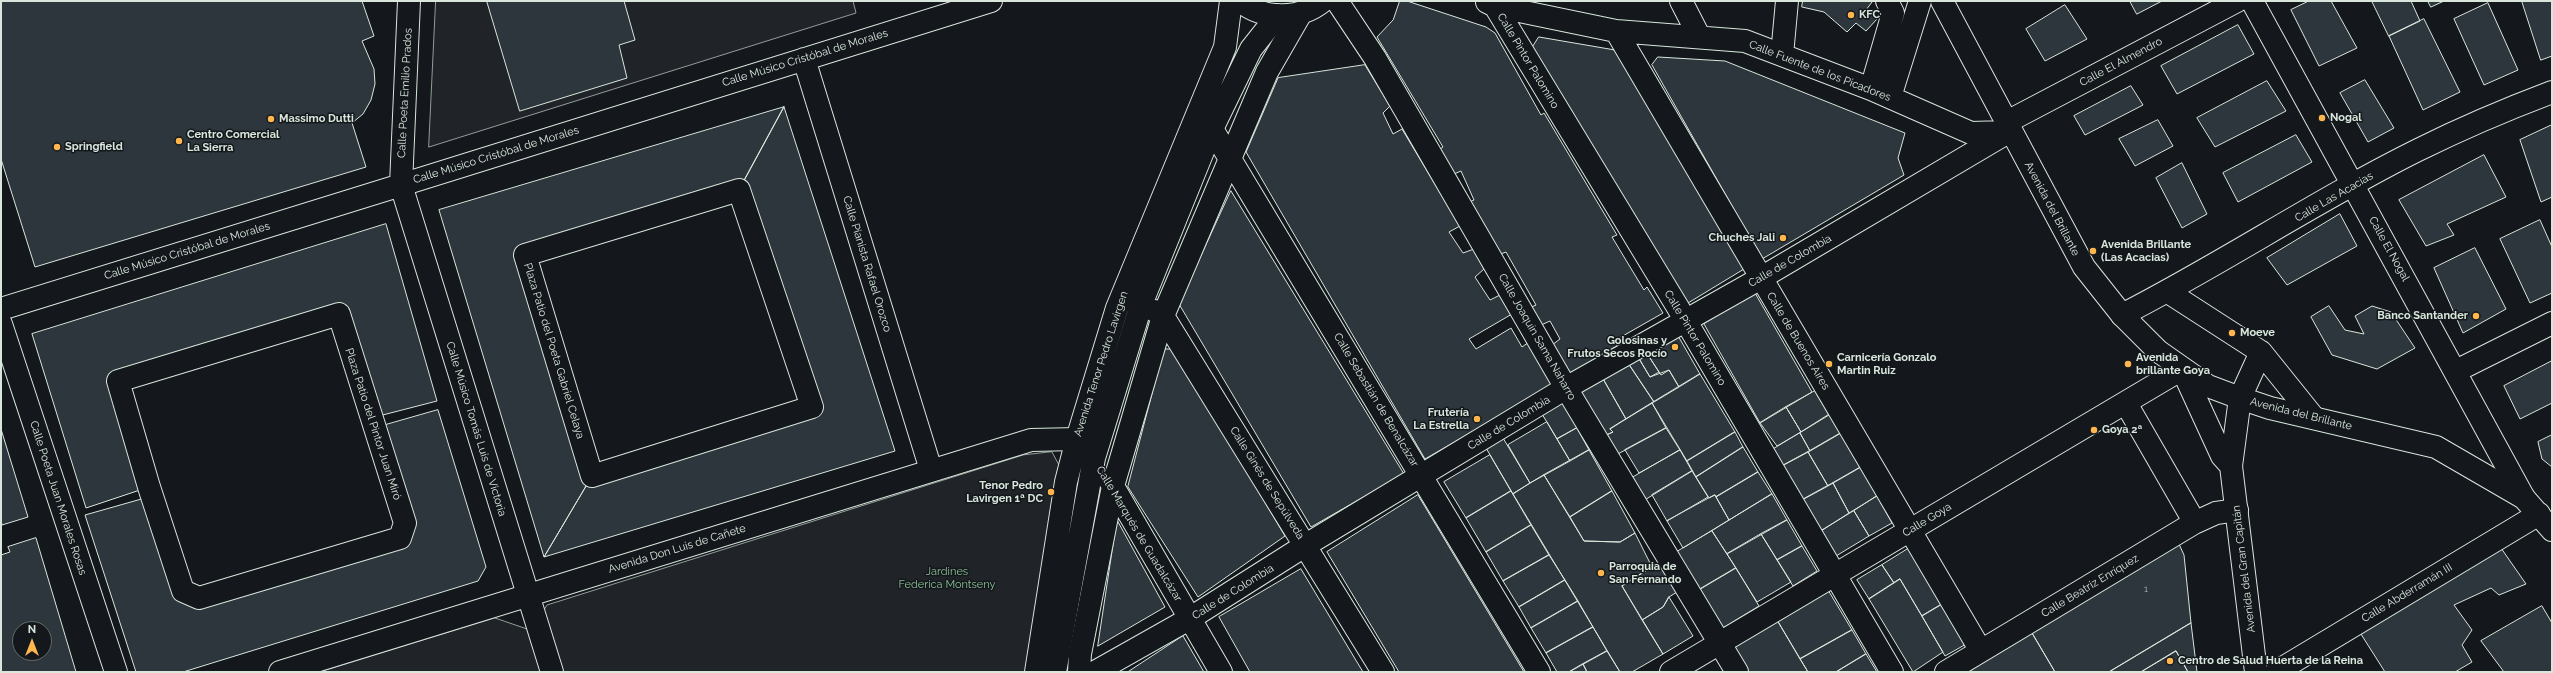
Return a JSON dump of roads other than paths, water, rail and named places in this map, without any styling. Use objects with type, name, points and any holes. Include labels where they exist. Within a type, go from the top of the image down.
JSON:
[{"type":"street","name":"Calle Poeta Emilio Prados","points":[[401,185],[409,1]]},
{"type":"street","name":"Calle Músico Cristóbal de Morales","points":[[1,309],[991,1]]},
{"type":"street","name":"Avenida Tenor Pedro Lavirgen","points":[[1036,672],[1066,482],[1077,439],[1117,308],[1225,47],[1231,1]]},
{"type":"street","points":[[1240,1],[1261,12],[1278,16],[1301,13],[1323,1]]},
{"type":"street","name":"Calle Joaquín Sama Naharro","points":[[1337,1],[1375,58],[1566,388],[1736,672]]},
{"type":"street","points":[[1681,1],[1699,36]]},
{"type":"street","points":[[1782,55],[1787,1]]},
{"type":"street","points":[[1880,93],[1893,13],[1887,1]]},
{"type":"street","points":[[1880,93],[1920,1]]},
{"type":"street","name":"Avenida del Brillante","points":[[1942,1],[2084,268],[2122,315],[2158,351],[2208,386],[2240,398],[2270,408],[2436,447],[2524,498],[2545,522]]},
{"type":"street","name":"Calle El Almendro","points":[[2008,127],[2238,1]]},
{"type":"street","name":"Calle El Nogal","points":[[2252,1],[2456,371],[2524,498]]},
{"type":"street","name":"Calle Fuente de los Picadores","points":[[1490,4],[1616,31],[1699,36],[1745,41],[1880,93],[1971,133],[2008,127]]},
{"type":"street","name":"Calle Pintor Palomino","points":[[1490,4],[1684,320],[1892,672]]},
{"type":"street","points":[[1079,672],[1080,654],[1113,486],[1163,316],[1267,72],[1301,13]]},
{"type":"street","name":"Avenida Tenor Pedro Lavirgen","points":[[1055,672],[1094,458],[1142,302],[1212,129],[1251,49],[1278,16]]},
{"type":"street","name":"Calle de Buenos Aires","points":[[1616,31],[1981,651]]},
{"type":"street","name":"Calle Pianista Rafael Orozco","points":[[804,59],[932,470]]},
{"type":"street","name":"Calle Las Acacias","points":[[2122,315],[2168,292],[2418,150],[2494,115],[2552,92]]},
{"type":"street","name":"Calle de Colombia","points":[[1095,672],[1189,619],[1306,545],[1422,477],[1566,388],[1684,320],[1761,278],[2008,127]]},
{"type":"street","name":"Calle Sebastián de Benalcázar","points":[[1212,129],[1539,672]]},
{"type":"street","name":"Calle Músico Tomás Luis de Victoria","points":[[401,185],[552,672]]},
{"type":"street","name":"Plaza Patio del Poeta Gabriel Celaya","points":[[739,190],[812,407],[592,476],[525,255],[739,190]]},
{"type":"street","points":[[2168,292],[2261,352],[2314,418]]},
{"type":"street","name":"Calle Ginés de Sepúlveda","points":[[1142,302],[1163,316],[1306,545],[1383,672]]},
{"type":"street","name":"Plaza Patio del Pintor Juan Miró","points":[[339,314],[405,523],[400,538],[199,598],[183,591],[149,487],[118,381],[339,314]]},
{"type":"street","points":[[2456,371],[2552,323]]},
{"type":"street","name":"Calle Poeta Juan Morales Rosas","points":[[1,324],[116,672]]},
{"type":"street","name":"Avenida del Gran Capitán","points":[[2256,672],[2232,466],[2240,398],[2261,352]]},
{"type":"street","points":[[2182,368],[2222,456],[2232,466]]},
{"type":"street","name":"Calle Goya","points":[[1671,672],[2182,368]]},
{"type":"street","points":[[2131,412],[2191,516]]},
{"type":"street","name":"Avenida Don Luis de Cañete","points":[[280,672],[1031,440],[1077,439]]},
{"type":"street","name":"Calle Marqués de Guadalcázar","points":[[1094,458],[1113,486],[1221,672]]},
{"type":"street","name":"Calle Beatriz Enríquez","points":[[1946,672],[2194,523],[2216,512],[2237,510]]},
{"type":"street","name":"Calle Abderramán III","points":[[2276,672],[2545,522]]},
{"type":"place","name":"KFC","points":[[1851,15]]},
{"type":"place","name":"Nogal","points":[[2322,118]]},
{"type":"place","name":"Massimo Dutti","points":[[271,119]]},
{"type":"place","name":"Centro Comercial La Sierra","points":[[179,141]]},
{"type":"place","name":"Springfield","points":[[57,147]]},
{"type":"place","name":"Chuches Jali","points":[[1783,238]]},
{"type":"place","name":"Avenida Brillante (Las Acacias)","points":[[2093,251]]},
{"type":"place","name":"Banco Santander","points":[[2476,316]]},
{"type":"place","name":"Moeve","points":[[2232,333]]},
{"type":"place","name":"Golosinas y Frutos Secos Rocío","points":[[1675,347]]},
{"type":"place","name":"Carnicería Gonzalo Martin Ruiz","points":[[1829,364]]},
{"type":"place","name":"Avenida brillante Goya","points":[[2128,364]]},
{"type":"place","name":"Frutería La Estrella","points":[[1477,419]]},
{"type":"place","name":"Goya 2ª","points":[[2094,430]]},
{"type":"place","name":"Tenor Pedro Lavirgen 1ª DC","points":[[1051,492]]},
{"type":"place","name":"Parroquia de San Fernando","points":[[1601,573]]},
{"type":"place","name":"Centro de Salud Huerta de la Reina","points":[[2170,661]]},
{"type":"park label","name":"Jardines Federica Montseny","points":[[947,578]]}]
